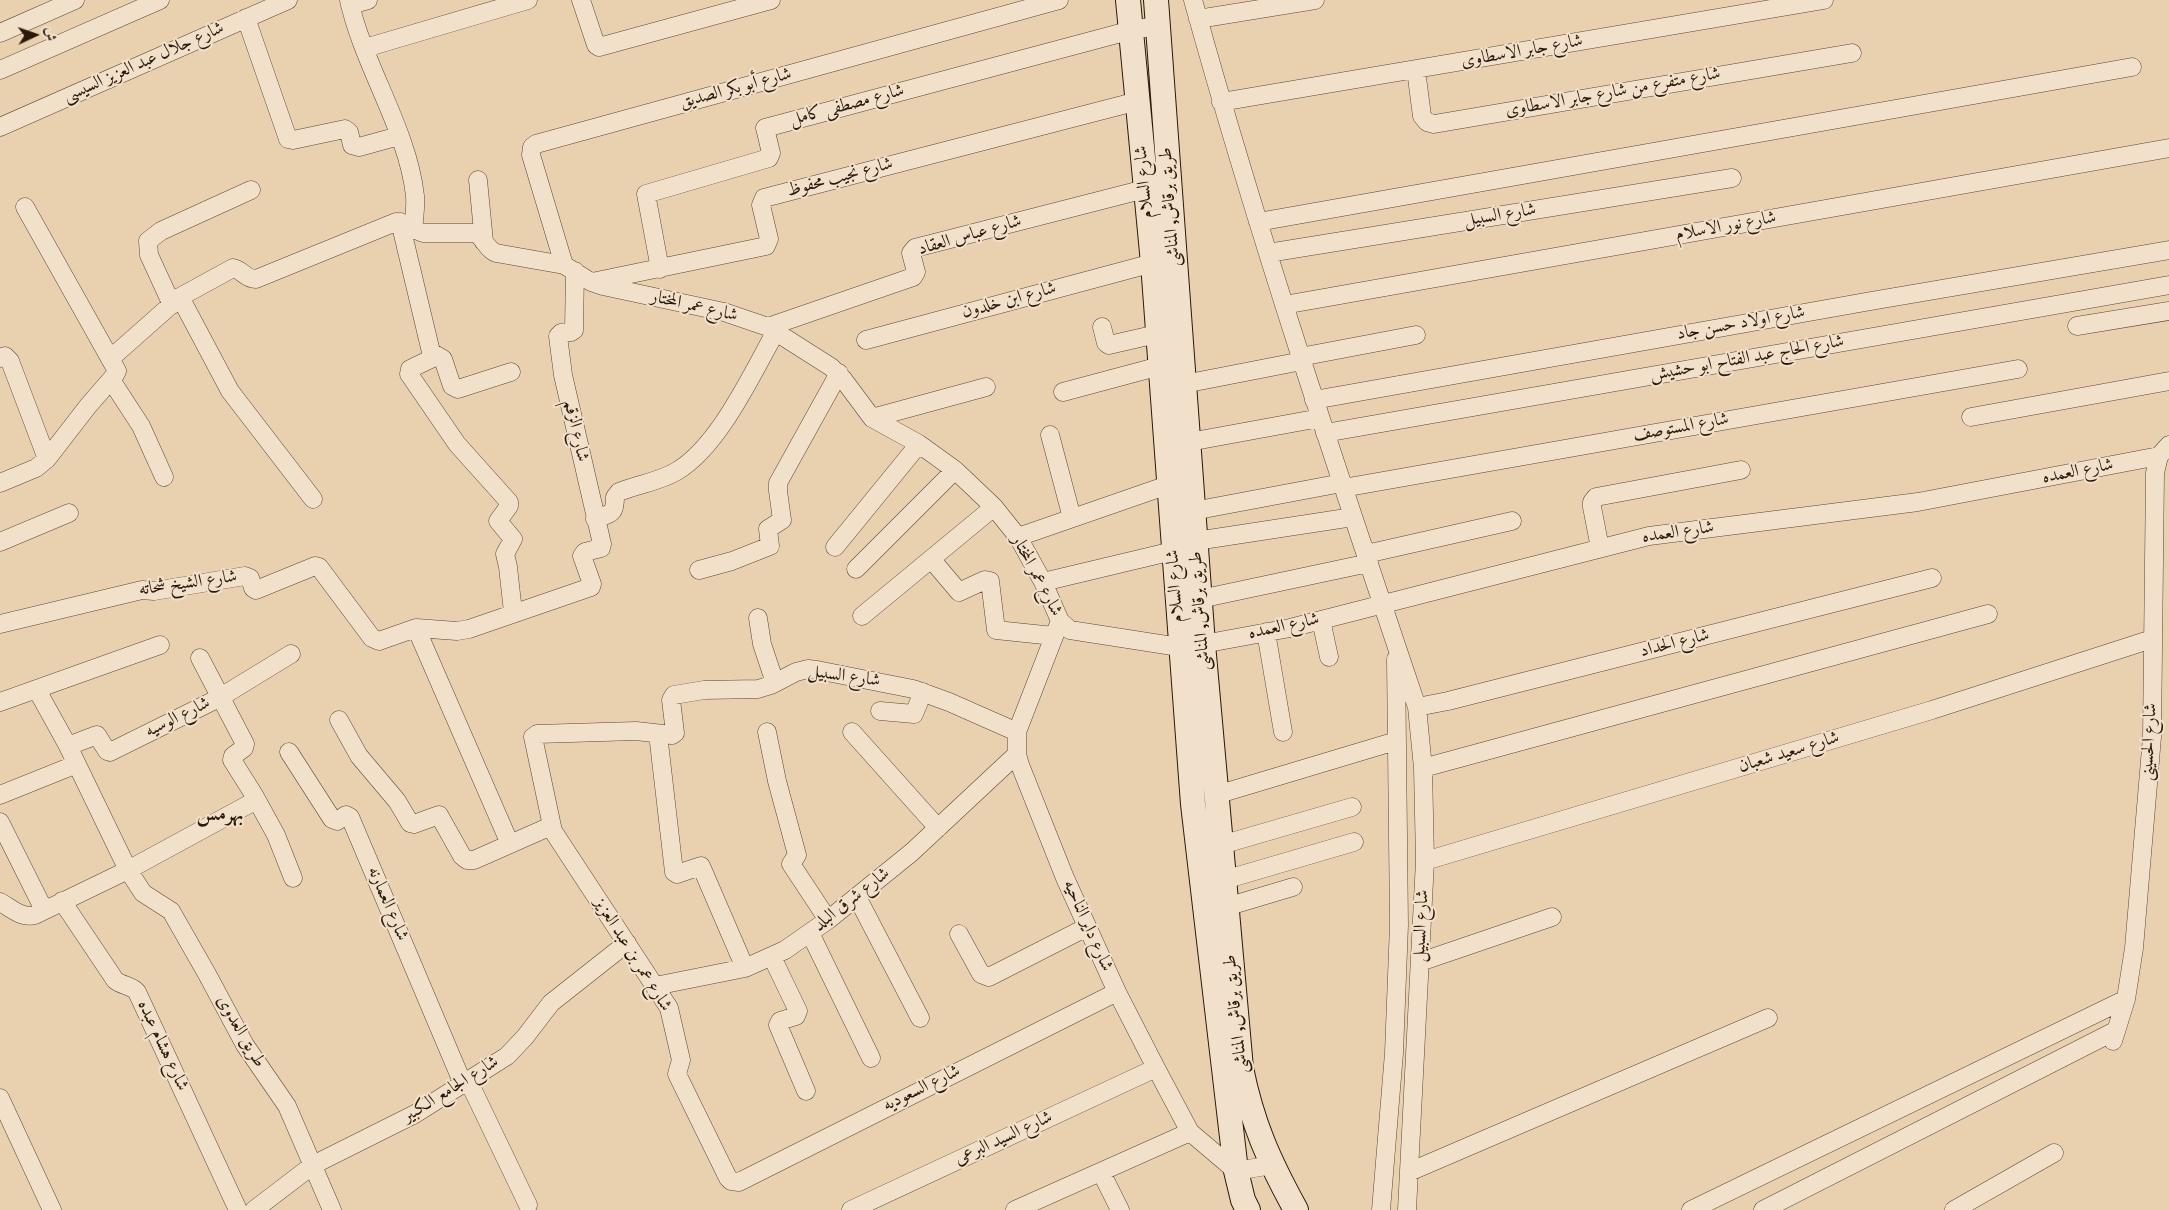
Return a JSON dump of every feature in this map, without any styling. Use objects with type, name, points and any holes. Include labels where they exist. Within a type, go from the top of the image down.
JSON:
[{"type":"street","points":[[0,33],[75,0]]},
{"type":"street","points":[[0,70],[160,0]]},
{"type":"street","name":"شارع جلال عبد العزيز السيسى","points":[[0,127],[288,0]]},
{"type":"street","points":[[368,0],[349,2],[399,136],[415,196],[406,226],[431,352],[443,359],[452,386],[456,389],[511,372]]},
{"type":"street","points":[[365,48],[528,0]]},
{"type":"street","points":[[581,0],[596,45],[599,47],[771,0]]},
{"type":"street","name":"شارع أبو بكر الصديق","points":[[570,268],[531,155],[531,150],[536,144],[1059,0]]},
{"type":"street","name":"شارع السلام","points":[[1128,0],[1153,263],[1160,366],[1177,444],[1168,484],[1173,551],[1196,647],[1194,804],[1236,1171]]},
{"type":"street","name":"طريق برقاش, المناشى","points":[[1156,0],[1184,384],[1177,444],[1194,511],[1200,599],[1196,647],[1216,795],[1241,1068],[1258,1134],[1296,1210]]},
{"type":"street","name":"شارع السبيل","points":[[1192,0],[1221,102],[1314,400],[1417,707],[1422,768],[1425,861],[1408,1210]]},
{"type":"street","points":[[1198,19],[1315,0]]},
{"type":"street","name":"شارع جابر الاسطاوى","points":[[1221,102],[1824,0]]},
{"type":"street","points":[[246,18],[288,139],[293,140],[345,128],[349,132],[353,146],[359,147],[399,136]]},
{"type":"street","name":"شارع مصطفى كامل","points":[[660,269],[646,194],[769,158],[771,153],[765,128],[1132,30],[1157,26]]},
{"type":"street","name":"شارع متفرع من شارع جابر الاسطاوى","points":[[1416,70],[1422,116],[1426,122],[1434,124],[1852,52]]},
{"type":"street","points":[[1258,222],[2132,67]]},
{"type":"street","name":"شارع نجيب محفوظ","points":[[591,282],[766,246],[769,239],[761,205],[764,198],[1138,101]]},
{"type":"street","name":"شارع نور الاسلام","points":[[1284,305],[2169,148]]},
{"type":"street","name":"شارع السبيل","points":[[1268,253],[1732,178]]},
{"type":"street","points":[[478,180],[484,242]]},
{"type":"street","name":"شارع عباس العقاد","points":[[772,329],[913,277],[916,272],[911,251],[915,248],[1145,189]]},
{"type":"street","points":[[251,190],[161,232],[148,241],[149,255],[230,391],[313,499]]},
{"type":"street","points":[[25,208],[112,369],[164,477]]},
{"type":"street","name":"شارع عمر المختار","points":[[112,369],[176,301],[233,268],[238,269],[247,278],[256,279],[384,226],[406,226],[429,234],[472,232],[481,236],[489,249],[496,253],[570,268],[591,282],[624,292],[724,312],[772,329],[838,373],[872,418],[920,444],[955,470],[994,506],[1018,537],[1043,582],[1057,628],[1196,647]]},
{"type":"street","name":"شارع اولاد حسن جاد","points":[[1314,400],[1852,304],[2169,250]]},
{"type":"street","name":"شارع ابن خلدون","points":[[866,340],[1035,293],[1153,263]]},
{"type":"street","name":"شارع الزقم","points":[[513,612],[590,587],[592,584],[582,556],[585,552],[602,546],[563,375],[558,338],[559,334],[574,330],[570,268]]},
{"type":"street","name":"شارع الحاج عبد الفتاح ابو حشيش","points":[[1177,444],[1323,425],[2169,285]]},
{"type":"street","points":[[2077,326],[2169,312]]},
{"type":"street","points":[[1102,327],[1106,343],[1109,345],[1158,334]]},
{"type":"street","points":[[595,518],[614,511],[616,508],[616,497],[619,492],[670,476],[696,456],[715,434],[736,402],[772,329]]},
{"type":"street","points":[[1184,384],[1416,335]]},
{"type":"street","points":[[0,358],[5,356],[10,361],[47,459]]},
{"type":"street","points":[[437,356],[410,369],[409,374],[457,444],[509,502],[509,506],[498,521],[513,539],[505,554],[513,612],[463,630],[416,628],[510,844]]},
{"type":"street","points":[[1063,392],[1160,366]]},
{"type":"street","points":[[0,483],[36,468],[47,459],[88,406],[112,369]]},
{"type":"street","name":"شارع المستوصف","points":[[1194,511],[2018,369]]},
{"type":"street","points":[[699,570],[768,547],[770,544],[768,529],[782,520],[778,483],[838,373]]},
{"type":"street","points":[[1971,417],[2169,381]]},
{"type":"street","points":[[872,418],[986,387]]},
{"type":"street","points":[[1050,435],[1072,518]]},
{"type":"street","points":[[835,547],[920,444]]},
{"type":"street","name":"شارع العمده","points":[[1196,647],[1321,620],[1649,536],[1918,502],[2164,450]]},
{"type":"street","name":"شارع الحسينى","points":[[1763,1210],[2114,1036],[2126,1000],[2134,948],[2152,737],[2155,473],[2164,450]]},
{"type":"street","points":[[856,570],[955,470]]},
{"type":"street","points":[[1600,548],[1592,507],[1592,502],[1596,497],[1741,470]]},
{"type":"street","points":[[1018,537],[1168,484]]},
{"type":"street","points":[[862,616],[932,560],[994,506]]},
{"type":"street","points":[[0,542],[69,513]]},
{"type":"street","points":[[1196,542],[1353,517]]},
{"type":"street","points":[[1200,599],[1512,522]]},
{"type":"street","points":[[1043,582],[1173,551]]},
{"type":"street","points":[[932,560],[959,592],[985,580],[990,582],[996,630],[1057,628]]},
{"type":"street","name":"شارع الشيخ شحاته","points":[[0,624],[142,590],[154,591],[246,576],[250,578],[253,588],[256,590],[315,566],[319,567],[375,641],[381,641],[416,628]]},
{"type":"street","name":"شارع الحداد","points":[[1417,707],[1448,702],[1932,578]]},
{"type":"street","points":[[1422,768],[1988,614]]},
{"type":"street","points":[[758,618],[761,640],[775,683]]},
{"type":"street","points":[[1321,620],[1329,658]]},
{"type":"street","name":"شارع داير الناحيه","points":[[1057,628],[1016,732],[1017,754],[1051,845],[1087,927],[1117,992],[1156,1068],[1190,1132],[1236,1171]]},
{"type":"street","points":[[1266,632],[1283,732]]},
{"type":"street","name":"شارع سعيد شعبان","points":[[1425,861],[1932,710],[2152,639]]},
{"type":"street","points":[[0,702],[160,645]]},
{"type":"street","name":"شارع السبيل","points":[[1381,1210],[1394,1053],[1399,925],[1396,646]]},
{"type":"street","name":"شارع الوسيه","points":[[68,746],[97,735],[107,751],[110,752],[219,698],[291,654]]},
{"type":"street","points":[[200,658],[219,698],[245,744],[244,748],[233,756],[233,762],[276,835],[293,878]]},
{"type":"street","name":"شارع السبيل","points":[[658,734],[675,734],[671,702],[672,697],[676,694],[717,690],[753,690],[775,683],[790,674],[808,669],[884,682],[923,692],[1016,732]]},
{"type":"street","name":"طريق العدوى","points":[[37,690],[68,746],[128,870],[143,893],[159,901],[171,911],[245,1045],[287,1106],[332,1210]]},
{"type":"street","points":[[880,711],[914,714],[923,692]]},
{"type":"street","points":[[339,720],[359,756],[396,801],[412,824],[438,815],[464,858],[470,861],[551,826]]},
{"type":"street","name":"شارع عمر بن عبد العزيز","points":[[658,734],[636,731],[537,734],[533,737],[551,826],[670,1012],[681,1060],[676,1074],[728,1178]]},
{"type":"street","points":[[767,732],[777,781],[798,855],[791,864],[828,920]]},
{"type":"street","points":[[852,732],[938,828]]},
{"type":"street","points":[[658,734],[674,872],[677,874],[702,866],[745,968]]},
{"type":"street","points":[[1216,795],[1396,741]]},
{"type":"street","name":"شارع العمارنه","points":[[289,752],[332,819],[337,821],[346,815],[350,817],[466,1082]]},
{"type":"street","name":"شارع شرق البلد","points":[[655,986],[745,968],[772,957],[810,933],[858,897],[912,852],[1017,754]]},
{"type":"street","points":[[0,795],[77,764]]},
{"type":"street","points":[[0,902],[25,916],[32,916],[128,870],[251,804],[254,800],[254,795]]},
{"type":"street","points":[[1221,844],[1352,807]]},
{"type":"street","points":[[0,822],[44,910]]},
{"type":"street","points":[[1224,880],[1354,842]]},
{"type":"street","points":[[1226,907],[1293,887]]},
{"type":"street","points":[[858,897],[920,1018]]},
{"type":"street","name":"شارع هشام عبده","points":[[62,901],[115,980],[122,986],[134,989],[137,992],[238,1210]]},
{"type":"street","points":[[1420,962],[1552,917]]},
{"type":"street","points":[[959,934],[981,974],[989,977],[1087,927]]},
{"type":"street","points":[[810,933],[871,1058]]},
{"type":"street","name":"شارع الجامع الكبير","points":[[254,1210],[312,1165],[395,1125],[507,1056],[525,1037],[551,1003],[627,943]]},
{"type":"street","points":[[772,957],[798,1011],[796,1016],[780,1020],[778,1025],[806,1091]]},
{"type":"street","name":"شارع السعوديه","points":[[728,1178],[734,1182],[739,1182],[1117,992]]},
{"type":"street","points":[[1691,1210],[2126,1000]]},
{"type":"street","points":[[1409,1172],[1768,1018]]},
{"type":"street","name":"شارع السيد البرعى","points":[[852,1210],[1156,1068]]},
{"type":"street","points":[[466,1082],[528,1205]]},
{"type":"street","points":[[0,1098],[52,1210]]},
{"type":"street","points":[[1015,1210],[1044,1204],[1100,1172],[1190,1132]]},
{"type":"street","points":[[1954,1210],[2054,1153]]},
{"type":"street","points":[[1248,1210],[1243,1200],[1236,1171],[1272,1165]]},
{"type":"street","points":[[1100,1172],[1120,1210]]},
{"type":"district","name":"بهرمس","points":[[220,816]]}]
